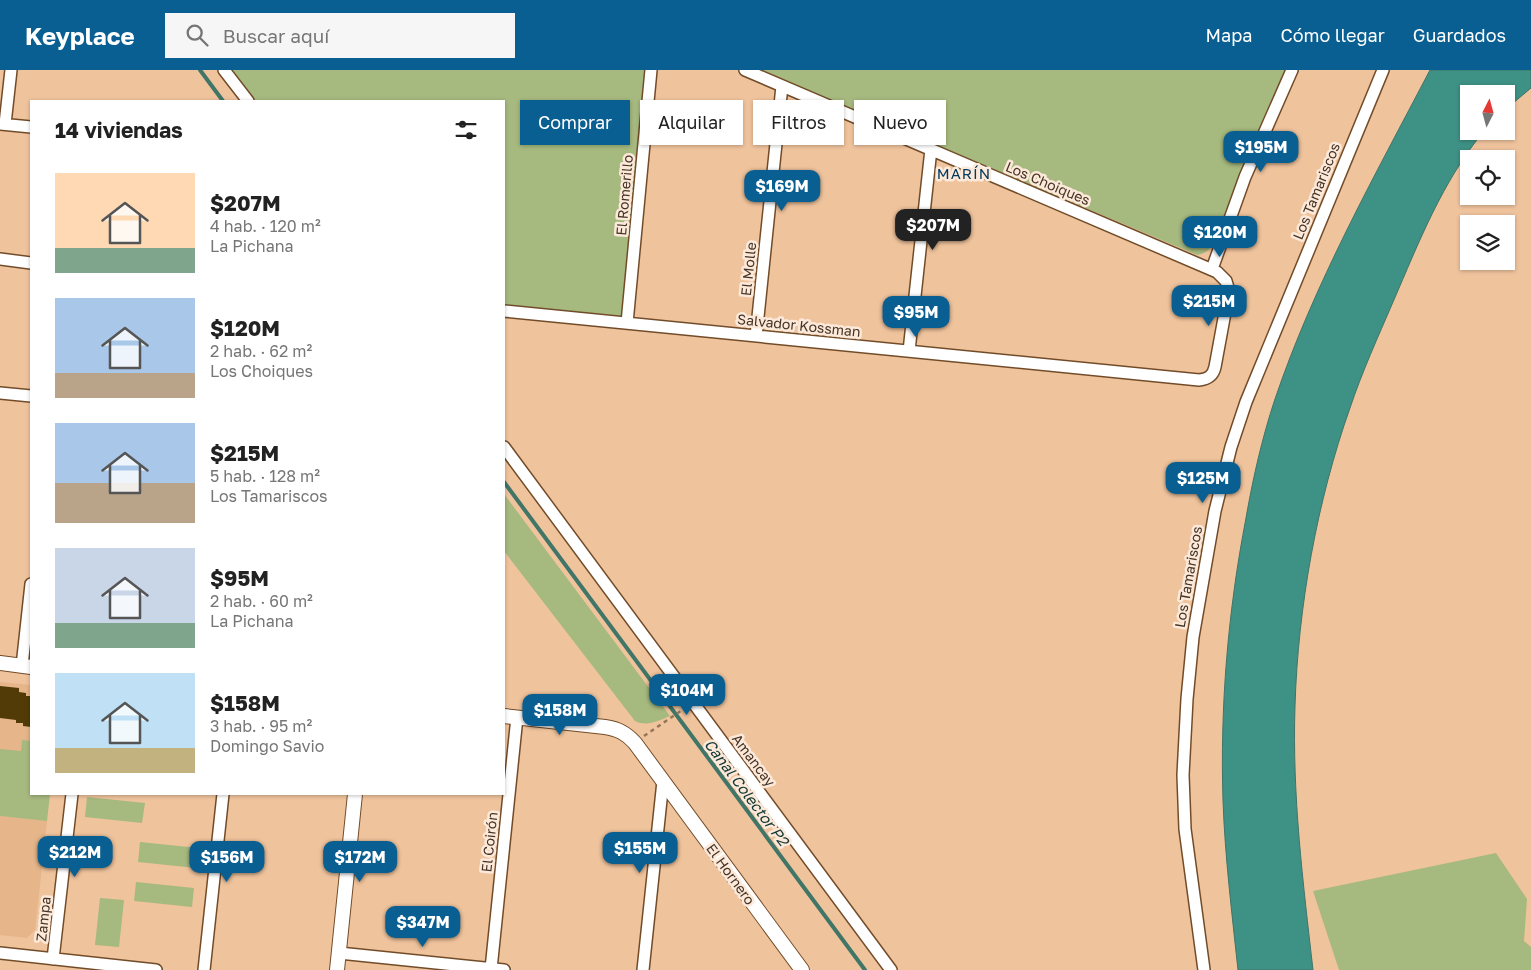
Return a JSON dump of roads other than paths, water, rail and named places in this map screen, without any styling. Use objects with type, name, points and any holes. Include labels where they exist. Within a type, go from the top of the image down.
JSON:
[{"type":"street","points":[[11,70],[3,124],[30,127]]},
{"type":"street","points":[[224,70],[247,100]]},
{"type":"street","name":"El Romerillo","points":[[627,323],[651,70]]},
{"type":"street","name":"Los Choiques","points":[[745,70],[1212,269],[1226,280],[1229,291],[1215,368],[1210,378]]},
{"type":"street","points":[[1212,269],[1245,177],[1292,70]]},
{"type":"street","name":"Los Tamariscos","points":[[1204,970],[1186,829],[1184,758],[1190,656],[1215,511],[1229,455],[1246,402],[1383,70]]},
{"type":"street","name":"El Molle","points":[[756,336],[782,86]]},
{"type":"street","points":[[910,351],[931,149]]},
{"type":"street","points":[[0,260],[30,263]]},
{"type":"street","name":"Salvador Kossman","points":[[505,311],[1199,380],[1210,378]]},
{"type":"street","points":[[0,393],[30,396]]},
{"type":"street","name":"Amancay","points":[[505,448],[891,970]]},
{"type":"street","points":[[0,663],[27,666],[30,604]]},
{"type":"street","name":"El Hornero","points":[[510,717],[605,727],[622,731],[635,743],[802,970]]},
{"type":"street","name":"El Coirón","points":[[505,787],[510,717]]},
{"type":"street","points":[[643,970],[663,781]]},
{"type":"street","name":"Zampa","points":[[53,959],[72,795]]},
{"type":"street","points":[[204,970],[222,795]]},
{"type":"street","points":[[337,970],[355,795]]},
{"type":"street","name":"El Coirón","points":[[492,969],[504,795]]},
{"type":"street","points":[[0,953],[156,970]]},
{"type":"street","points":[[339,953],[504,970]]},
{"type":"water","points":[[1430,70],[1531,70],[1531,88],[1515,101],[1515,85],[1460,85],[1460,140],[1477,140],[1470,150],[1460,150],[1460,165],[1432,213],[1376,341],[1338,443],[1319,517],[1311,555],[1300,631],[1295,706],[1297,805],[1313,970],[1238,970],[1224,822],[1222,765],[1224,694],[1234,588],[1255,473],[1275,399],[1326,273]]},
{"type":"waterway","name":"Canal Colector P2","points":[[200,70],[222,100]]},
{"type":"waterway","name":"Canal Colector P2","points":[[505,483],[865,970]]},
{"type":"district","name":"MARÍN","points":[[964,173]]}]
